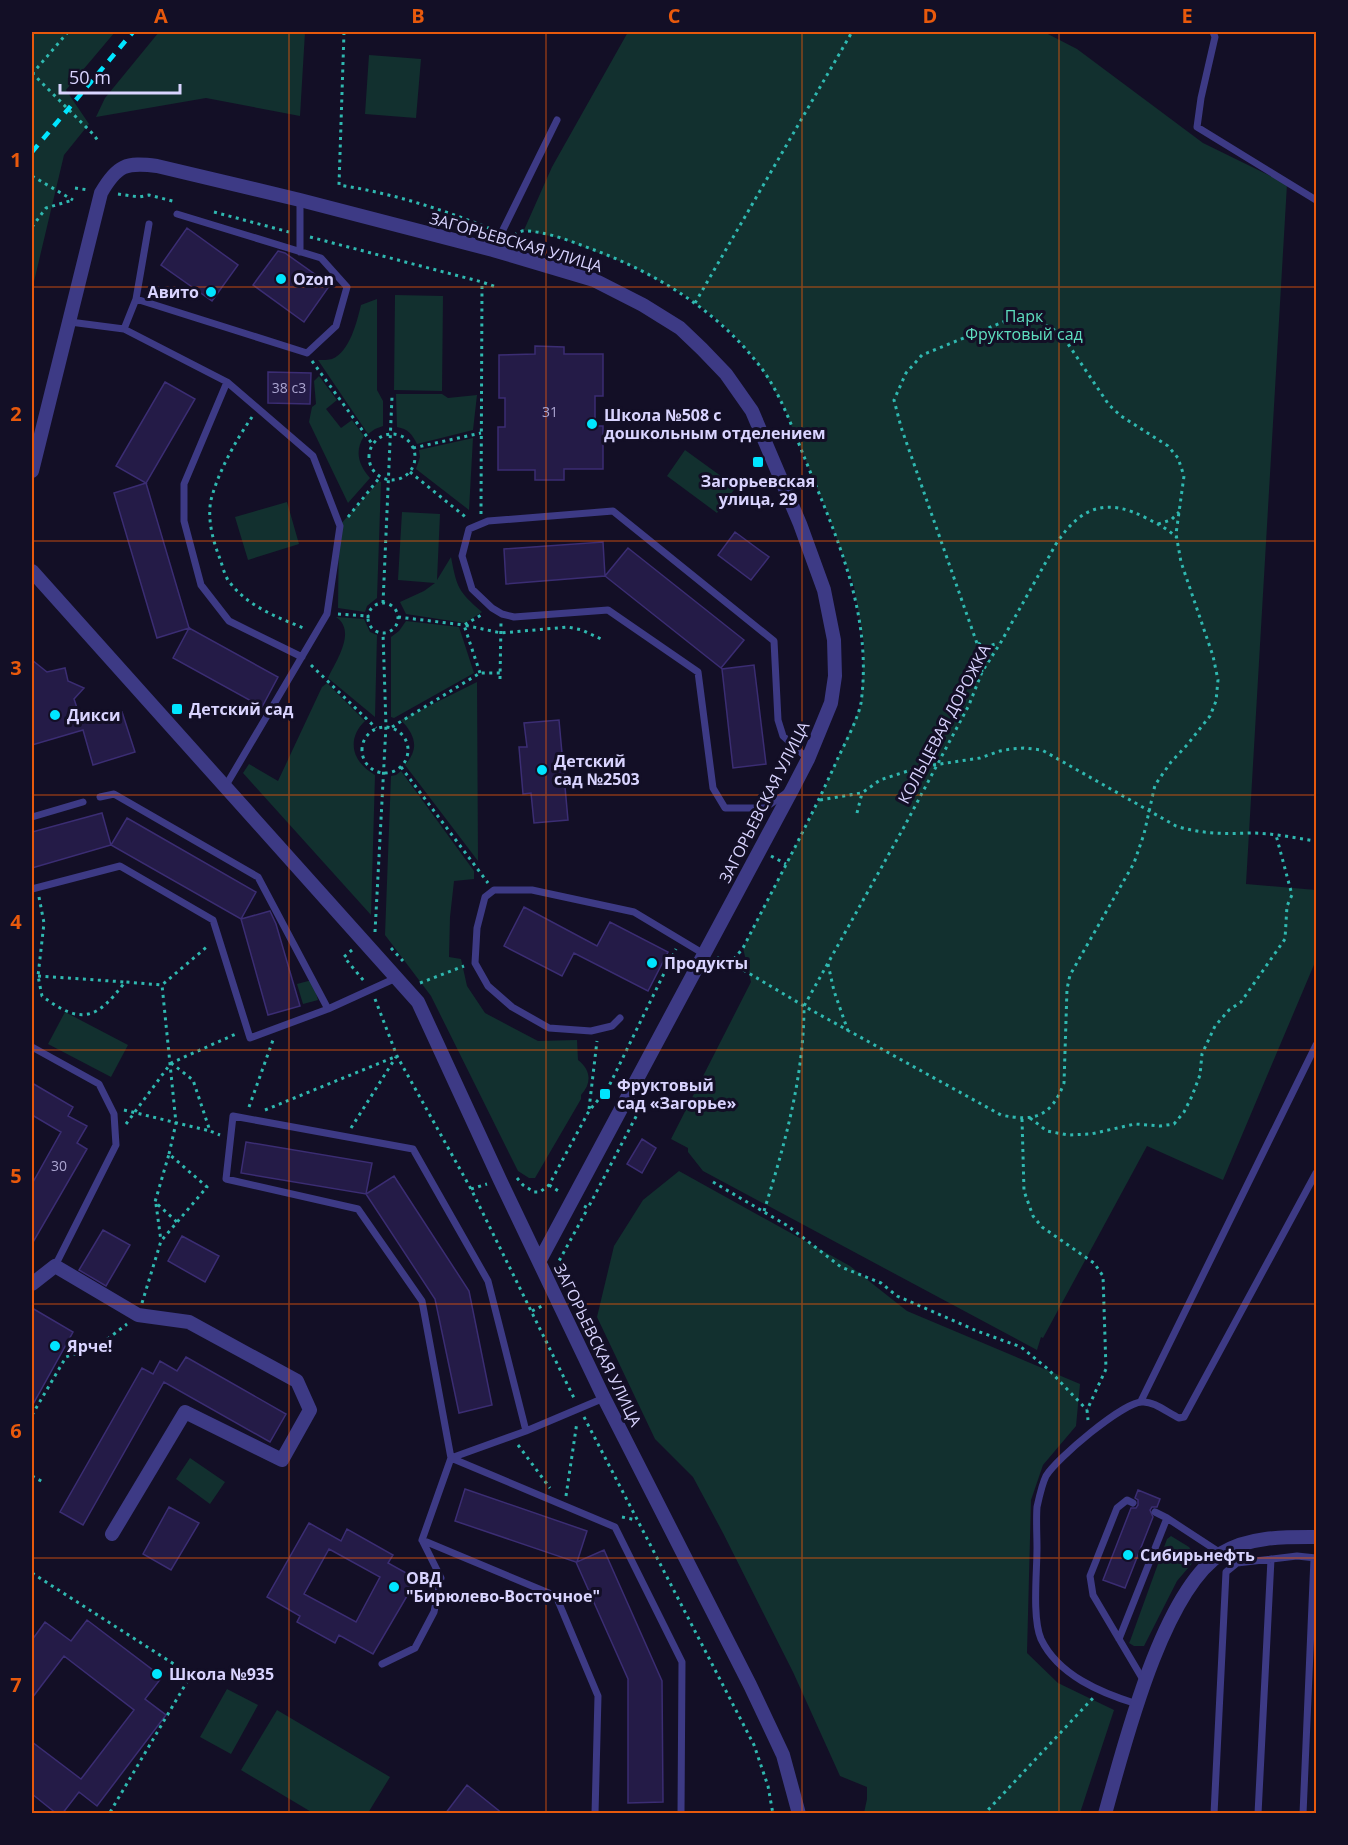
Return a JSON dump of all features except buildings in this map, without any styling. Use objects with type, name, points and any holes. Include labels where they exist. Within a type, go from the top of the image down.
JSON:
[{"type":"street","name":"ЗАГОРЬЕВСКАЯ УЛИЦА","points":[[101,193],[111,175],[122,168],[138,163],[157,166],[494,250],[594,280],[680,328],[726,374],[752,411],[800,524],[824,590],[834,640],[835,676],[831,703],[808,759],[793,788],[540,1263],[604,1398],[755,1695],[783,1755],[799,1814]]},
{"type":"street","points":[[32,471],[101,193]]},
{"type":"street","points":[[32,571],[418,1002],[540,1263]]},
{"type":"street","points":[[32,1284],[55,1266],[138,1315],[189,1322],[297,1382],[310,1410],[282,1460],[185,1412],[112,1534]]},
{"type":"street","points":[[1105,1814],[1137,1704],[1167,1628],[1204,1569],[1222,1554],[1241,1545],[1286,1537],[1317,1537]]},
{"type":"lane","points":[[1214,32],[1215,37],[1201,98],[1197,128],[1317,200]]},
{"type":"lane","points":[[494,250],[557,120]]},
{"type":"lane","points":[[300,200],[300,252]]},
{"type":"lane","points":[[136,299],[307,353],[336,326],[347,287],[321,258],[177,214]]},
{"type":"lane","points":[[124,329],[136,299],[149,224]]},
{"type":"lane","points":[[70,322],[124,329],[227,382],[313,456],[340,526],[327,614],[225,787]]},
{"type":"lane","points":[[227,382],[184,484],[184,521],[201,585],[229,621],[302,657]]},
{"type":"lane","points":[[793,788],[765,808],[725,808],[713,788],[698,672],[608,610],[514,617],[492,608],[472,589],[462,556],[469,529],[488,521],[613,511],[774,641],[778,720],[783,736],[808,759]]},
{"type":"lane","points":[[100,797],[114,794],[258,877],[328,1009]]},
{"type":"lane","points":[[32,817],[82,802]]},
{"type":"lane","points":[[34,889],[120,866],[213,920],[250,1038],[328,1009],[396,978]]},
{"type":"lane","points":[[620,1018],[612,1026],[591,1031],[549,1028],[512,1007],[488,986],[475,963],[477,928],[485,897],[494,891],[532,890],[634,912],[704,954]]},
{"type":"lane","points":[[1141,1401],[1317,1045]]},
{"type":"lane","points":[[32,1047],[99,1084],[114,1114],[116,1145],[55,1266]]},
{"type":"lane","points":[[382,1664],[415,1648],[434,1612],[441,1578],[422,1540],[451,1458],[422,1301],[358,1209],[226,1179],[233,1116],[413,1149],[488,1281],[526,1431]]},
{"type":"lane","points":[[1137,1704],[1100,1690],[1072,1674],[1055,1659],[1041,1638],[1036,1612],[1037,1507],[1046,1477],[1063,1456],[1088,1434],[1128,1406],[1141,1401],[1179,1418],[1184,1417],[1317,1173]]},
{"type":"lane","points":[[451,1458],[512,1437],[604,1398]]},
{"type":"lane","points":[[451,1458],[615,1527],[682,1662],[681,1814]]},
{"type":"lane","points":[[1133,1503],[1127,1500],[1118,1508],[1090,1576],[1093,1595],[1145,1683]]},
{"type":"lane","points":[[1155,1512],[1222,1554]]},
{"type":"lane","points":[[1119,1639],[1167,1518]]},
{"type":"lane","points":[[422,1540],[556,1596],[598,1696],[595,1814]]},
{"type":"lane","points":[[1214,1814],[1226,1572],[1237,1563],[1297,1556],[1316,1558],[1303,1814]]},
{"type":"lane","points":[[1258,1814],[1271,1559]]},
{"type":"path","points":[[68,32],[32,74],[99,142]]},
{"type":"path","points":[[344,32],[339,185],[365,189],[454,213],[510,237],[524,230],[563,239],[632,266],[712,315],[733,334],[757,362],[783,405],[829,517],[854,586],[864,645],[861,705],[819,800],[742,948],[730,964],[1001,1115],[1022,1119],[1047,1110],[1059,1097],[1064,1083],[1067,989],[1070,975],[1134,863],[1144,834],[1155,785],[1171,762],[1188,745],[1210,716],[1216,701],[1218,680],[1213,656],[1181,562],[1176,534],[1184,476],[1178,458],[1168,446],[1121,416],[1109,405],[1064,338],[1053,329],[1030,318],[1003,322],[922,355],[906,373],[894,400],[897,416],[980,652],[982,672]]},
{"type":"path","points":[[694,303],[852,32]]},
{"type":"path","points":[[32,176],[73,200],[46,208],[32,227]]},
{"type":"path","points":[[75,188],[101,193],[149,195],[182,203]]},
{"type":"path","points":[[204,209],[292,232]]},
{"type":"path","points":[[303,235],[496,287]]},
{"type":"path","points":[[478,526],[482,282]]},
{"type":"path","points":[[307,353],[373,445]]},
{"type":"path","points":[[383,603],[392,397]]},
{"type":"path","points":[[258,409],[239,436],[211,501],[210,525],[229,582],[243,596],[270,614],[315,633]]},
{"type":"path","points":[[413,448],[481,433]]},
{"type":"path","points":[[390,434],[403,436],[411,443],[415,453],[415,463],[410,472],[402,478],[388,480],[380,477],[372,468],[369,456],[373,445],[381,437],[390,434]]},
{"type":"path","points":[[410,472],[478,526]]},
{"type":"path","points":[[340,526],[380,477]]},
{"type":"path","name":"КОЛЬЦЕВАЯ ДОРОЖКА","points":[[804,1006],[938,764],[969,705],[982,672],[1066,530],[1090,510],[1118,507],[1137,513],[1178,538]]},
{"type":"path","points":[[1158,524],[1171,520],[1180,512]]},
{"type":"path","points":[[383,603],[392,605],[398,617],[395,628],[383,633],[373,629],[369,616],[373,607],[383,603]]},
{"type":"path","points":[[465,625],[492,608]]},
{"type":"path","points":[[327,614],[369,616]]},
{"type":"path","points":[[500,679],[502,614]]},
{"type":"path","points":[[398,617],[465,625],[501,633],[568,627],[582,630],[601,639]]},
{"type":"path","points":[[465,625],[480,674]]},
{"type":"path","points":[[382,939],[375,932],[388,727],[383,633]]},
{"type":"path","points":[[976,642],[985,647],[1001,642]]},
{"type":"path","points":[[302,657],[376,728]]},
{"type":"path","points":[[388,727],[402,734],[407,741],[408,750],[401,767],[393,772],[384,773],[368,766],[363,758],[364,740],[369,733],[376,728],[388,727],[480,674],[501,673]]},
{"type":"path","points":[[819,800],[862,793],[880,780],[938,764],[980,759],[1000,751],[1017,748],[1042,750],[1176,826],[1191,831],[1212,834],[1276,835],[1317,841]]},
{"type":"path","points":[[401,767],[494,891]]},
{"type":"path","points":[[857,813],[862,793]]},
{"type":"path","points":[[1030,1118],[1047,1131],[1068,1135],[1091,1134],[1135,1124],[1160,1126],[1174,1124],[1184,1112],[1192,1096],[1200,1075],[1202,1054],[1215,1026],[1229,1010],[1241,1002],[1285,939],[1287,906],[1292,895],[1276,835]]},
{"type":"path","points":[[34,889],[44,922],[38,976],[42,996],[54,1004],[81,1015],[97,1013],[110,1002],[125,982]]},
{"type":"path","points":[[375,932],[344,957],[371,989],[397,1056],[471,1189],[579,1408],[754,1745],[768,1786],[773,1814]]},
{"type":"path","points":[[38,976],[162,985],[218,938]]},
{"type":"path","points":[[514,1175],[534,1192],[540,1192],[549,1185],[589,1111],[608,1088],[680,939]]},
{"type":"path","points":[[390,947],[409,969]]},
{"type":"path","points":[[414,976],[420,984],[475,963]]},
{"type":"path","points":[[828,964],[834,991],[848,1031]]},
{"type":"path","points":[[161,1241],[155,1202],[176,1123],[162,985]]},
{"type":"path","points":[[764,1211],[776,1174],[798,1083],[804,1040],[804,1006]]},
{"type":"path","points":[[245,1118],[277,1028]]},
{"type":"path","points":[[115,1137],[171,1063],[248,1029]]},
{"type":"path","points":[[589,1111],[598,1029]]},
{"type":"path","points":[[245,1118],[397,1056]]},
{"type":"path","points":[[346,1137],[397,1056]]},
{"type":"path","points":[[171,1063],[193,1080],[210,1131]]},
{"type":"path","points":[[110,1107],[230,1138]]},
{"type":"path","points":[[1022,1119],[1024,1191],[1033,1216],[1042,1227],[1094,1263],[1103,1276],[1106,1369],[1087,1410],[1088,1434]]},
{"type":"path","points":[[32,1415],[66,1357],[101,1344],[138,1315],[161,1241],[207,1187],[169,1154]]},
{"type":"path","points":[[713,1182],[789,1226],[841,1267],[881,1283],[897,1296],[977,1331],[1021,1347],[1048,1369],[1087,1410]]},
{"type":"path","points":[[155,1202],[177,1222]]},
{"type":"path","points":[[559,1270],[559,1262],[588,1208]]},
{"type":"path","points":[[564,1506],[579,1408]]},
{"type":"path","points":[[512,1437],[564,1506]]},
{"type":"path","points":[[32,1476],[43,1482]]},
{"type":"path","points":[[32,1573],[192,1675],[109,1814]]},
{"type":"path","points":[[982,1814],[1100,1690]]},
{"type":"green space","points":[[32,32],[115,32],[66,90],[89,124],[64,155],[32,290]]},
{"type":"green space","points":[[159,32],[305,32],[300,116],[206,98],[96,117],[105,98]]},
{"type":"green space","name":"Парк Фруктовый сад","points":[[628,32],[1044,32],[1077,49],[1203,143],[1287,184],[1246,884],[1316,890],[1316,960],[1223,1180],[1147,1146],[1043,1338],[1041,1337],[1037,1350],[703,1171],[688,1152],[688,1148],[671,1139],[751,982],[743,948],[819,800],[861,705],[864,645],[854,586],[829,517],[783,405],[757,362],[733,334],[686,296],[632,266],[563,239],[524,230],[552,167]]},
{"type":"green space","points":[[369,55],[421,59],[416,118],[365,114]]},
{"type":"green space","points":[[395,295],[443,296],[442,391],[394,390]]},
{"type":"green space","points":[[377,299],[377,390],[383,401],[383,426],[368,434],[318,360],[332,359],[344,350],[352,335],[361,305]]},
{"type":"green space","points":[[319,376],[337,400],[326,409],[341,428],[352,420],[364,436],[359,447],[359,458],[370,478],[348,503],[309,422],[312,407],[316,404],[314,381]]},
{"type":"green space","points":[[396,394],[442,394],[448,398],[477,395],[473,430],[417,444],[409,432],[397,427]]},
{"type":"green space","points":[[473,438],[469,510],[416,469],[420,457],[419,450]]},
{"type":"green space","points":[[685,450],[736,487],[717,513],[667,476]]},
{"type":"green space","points":[[379,481],[381,482],[377,598],[367,606],[365,612],[338,608],[339,526]]},
{"type":"green space","points":[[287,502],[299,544],[248,560],[235,517]]},
{"type":"green space","points":[[402,512],[440,514],[437,580],[451,557],[460,588],[482,612],[465,623],[406,614],[400,602],[435,583],[398,580]]},
{"type":"green space","points":[[336,617],[364,619],[370,632],[377,635],[375,717],[328,678],[340,655],[345,638],[342,623]]},
{"type":"green space","points":[[406,621],[459,627],[474,673],[394,718],[391,717],[391,637]]},
{"type":"green space","points":[[477,682],[478,861],[405,765],[413,753],[414,742],[410,731],[401,720]]},
{"type":"green space","points":[[327,683],[365,721],[355,735],[354,750],[361,764],[375,775],[371,915],[243,773],[249,764],[278,781],[322,687]]},
{"type":"green space","points":[[401,771],[474,871],[474,879],[454,881],[450,917],[449,957],[461,959],[467,986],[485,1013],[538,1041],[577,1040],[578,1060],[588,1072],[587,1086],[581,1099],[535,1178],[529,1178],[518,1171],[431,996],[385,935],[391,776]]},
{"type":"green space","points":[[312,980],[318,1000],[303,1004],[297,984]]},
{"type":"green space","points":[[65,1012],[128,1045],[111,1077],[48,1044]]},
{"type":"green space","points":[[679,1171],[850,1266],[907,1311],[1080,1384],[1076,1426],[1043,1465],[1031,1500],[1027,1653],[1058,1683],[1114,1710],[1080,1813],[864,1813],[867,1787],[840,1776],[793,1672],[723,1533],[693,1477],[655,1439],[597,1317],[614,1246],[643,1200]]},
{"type":"green space","points":[[190,1458],[225,1482],[210,1504],[176,1479]]},
{"type":"green space","points":[[1171,1536],[1189,1547],[1194,1555],[1194,1561],[1177,1581],[1144,1646],[1134,1646],[1129,1643],[1167,1539]]},
{"type":"green space","points":[[227,1689],[258,1705],[231,1754],[200,1737]]},
{"type":"green space","points":[[277,1710],[390,1777],[368,1813],[313,1813],[241,1770]]},
{"type":"railway","points":[[32,152],[133,32]]},
{"type":"place","name":"Ozon","points":[[281,279]]},
{"type":"place","name":"Авито","points":[[211,292]]},
{"type":"place","name":"Школа №508 с дошкольным отделением","points":[[592,424]]},
{"type":"place","name":"Загорьевская улица, 29","points":[[758,462]]},
{"type":"place","name":"Детский сад","points":[[177,709]]},
{"type":"place","name":"Дикси","points":[[55,715]]},
{"type":"place","name":"Детский сад №2503","points":[[542,770]]},
{"type":"place","name":"Продукты","points":[[652,963]]},
{"type":"place","name":"Фруктовый сад «Загорье»","points":[[605,1094]]},
{"type":"place","name":"Ярче!","points":[[55,1346]]},
{"type":"place","name":"Сибирьнефть","points":[[1128,1555]]},
{"type":"place","name":"ОВД \"Бирюлево-Восточное\"","points":[[394,1587]]},
{"type":"place","name":"Школа №935","points":[[157,1674]]}]
